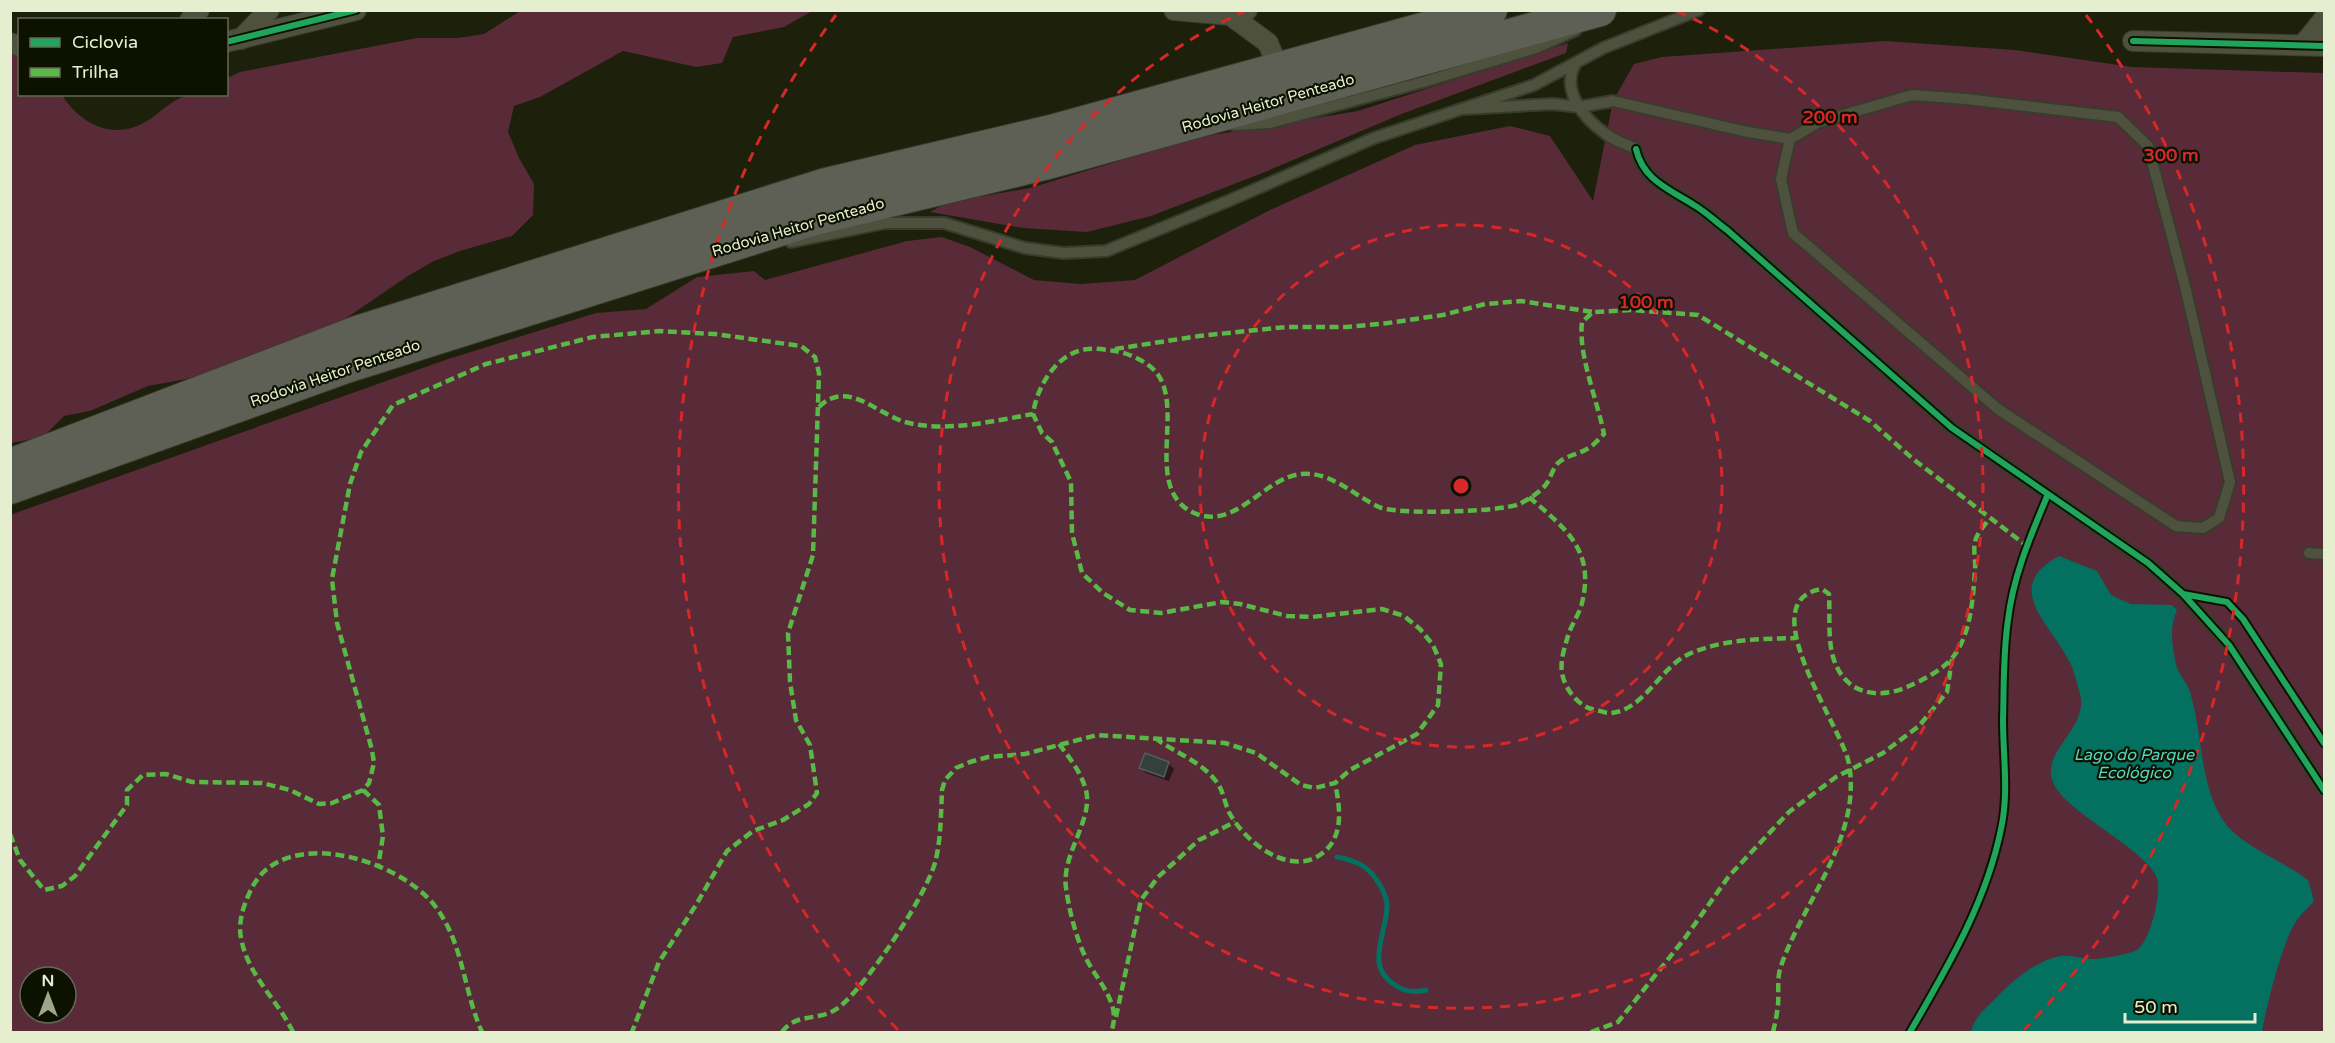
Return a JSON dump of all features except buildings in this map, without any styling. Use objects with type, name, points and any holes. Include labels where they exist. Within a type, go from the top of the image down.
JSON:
[{"type":"main road","name":"Rodovia Heitor Penteado","points":[[10,465],[357,332],[826,184],[1055,129],[1491,10]]},
{"type":"main road","name":"Rodovia Heitor Penteado","points":[[10,488],[346,367],[815,219],[1044,164],[1192,125],[1600,10]]},
{"type":"street","points":[[234,40],[269,10]]},
{"type":"street","points":[[234,40],[356,10]]},
{"type":"street","points":[[1174,10],[1239,13],[1268,43],[1278,67]]},
{"type":"street","points":[[2303,45],[2325,19]]},
{"type":"street","points":[[2133,41],[2325,46]]},
{"type":"lane","points":[[1192,125],[1270,123],[1412,85],[1536,48],[1566,35],[1605,10]]},
{"type":"lane","points":[[667,265],[885,224],[944,224],[1025,248],[1063,253],[1106,251],[1374,138],[1534,85],[1603,48],[1699,10]]},
{"type":"lane","points":[[1576,63],[1569,74],[1570,93],[1579,107],[1606,134],[1636,149],[1648,176],[1696,206],[1727,230],[1952,428],[2148,563],[2183,594],[2229,645],[2325,790]]},
{"type":"lane","points":[[1463,109],[1553,104],[1579,107],[1613,102],[1790,139],[1820,122],[1912,95],[1989,101],[2118,117],[2148,146],[2186,286],[2230,482],[2219,518],[2203,528],[2175,526],[1998,409],[1793,233],[1781,179],[1790,139]]},
{"type":"lane","points":[[2309,553],[2325,554]]},
{"type":"shaded area","points":[[520,11],[812,11],[784,27],[733,37],[722,63],[696,67],[623,51],[540,97],[514,106],[508,132],[534,184],[533,215],[512,236],[434,261],[408,276],[267,372],[225,372],[148,386],[90,411],[64,416],[43,437],[11,443],[11,43],[18,45],[18,96],[63,96],[79,115],[89,122],[99,127],[122,130],[147,121],[172,102],[184,97],[228,96],[228,78],[240,72],[417,38],[458,38],[484,34]]},
{"type":"shaded area","points":[[1885,41],[2015,50],[2132,67],[2324,73],[2324,1032],[11,1032],[10,515],[448,359],[596,313],[646,309],[697,277],[754,271],[765,280],[907,241],[942,237],[970,247],[1034,280],[1081,284],[1135,280],[1268,211],[1415,145],[1510,126],[1550,136],[1593,201],[1613,101],[1634,64],[1662,57]]},
{"type":"shaded area","points":[[1568,43],[1566,53],[1399,115],[1260,174],[1151,216],[1087,232],[1023,228],[930,212],[948,202],[1030,188],[1194,138],[1358,111]]},
{"type":"water","name":"Lago do Parque Ecológico","points":[[2059,556],[2097,571],[2111,595],[2131,604],[2172,605],[2177,610],[2174,616],[2172,643],[2177,668],[2190,692],[2205,774],[2215,806],[2223,820],[2240,838],[2308,880],[2314,901],[2295,923],[2285,945],[2262,1032],[1971,1032],[1978,1017],[2003,991],[2026,972],[2043,962],[2061,956],[2102,958],[2137,950],[2146,938],[2156,908],[2158,882],[2153,871],[2129,848],[2065,799],[2056,788],[2051,776],[2052,764],[2071,731],[2081,707],[2080,694],[2072,667],[2043,621],[2032,594],[2033,581],[2042,568]]},
{"type":"waterway","points":[[1337,857],[1354,862],[1368,870],[1384,894],[1387,904],[1379,958],[1380,968],[1386,977],[1395,985],[1406,990],[1414,992],[1426,990]]},
{"type":"marked path","points":[[1115,349],[1199,336],[1286,327],[1347,327],[1388,323],[1443,315],[1485,304],[1521,301],[1593,312]]},
{"type":"marked path","points":[[782,1032],[794,1022],[823,1015],[838,1008],[864,980],[895,938],[931,874],[939,842],[942,790],[945,780],[956,768],[988,757],[1025,754],[1097,735],[1225,743],[1256,753],[1301,785],[1315,788],[1335,783],[1350,770],[1417,734],[1438,705],[1441,664],[1433,645],[1420,629],[1404,616],[1382,609],[1312,617],[1287,616],[1240,604],[1222,602],[1161,613],[1130,610],[1103,593],[1082,573],[1072,533],[1071,482],[1052,442],[1042,433],[1033,414],[1039,392],[1050,372],[1067,356],[1077,352],[1088,349],[1120,352],[1142,361],[1155,371],[1164,386],[1167,405],[1167,467],[1170,486],[1178,501],[1194,513],[1209,517],[1223,515],[1236,510],[1274,484],[1301,474],[1312,474],[1332,480],[1379,507],[1426,512],[1471,511],[1509,507],[1526,500],[1545,486],[1558,463],[1589,448],[1604,434],[1583,348],[1582,322],[1593,312],[1633,310],[1698,315],[1870,421],[1913,459],[2027,546]]},
{"type":"marked path","points":[[10,834],[20,860],[44,890],[62,886],[75,876],[127,805],[127,790],[143,775],[166,774],[192,782],[262,783],[290,790],[319,804],[332,803],[363,790],[369,783],[374,763],[337,623],[332,579],[350,484],[361,452],[393,405],[486,364],[593,337],[660,331],[715,334],[801,346],[815,357],[819,373],[813,555],[788,633],[790,682],[796,720],[810,745],[817,793],[809,804],[783,820],[753,831],[727,851],[659,962],[632,1032]]},
{"type":"marked path","points":[[819,407],[830,399],[840,396],[851,397],[905,422],[936,426],[969,425],[1033,414]]},
{"type":"marked path","points":[[1529,497],[1565,531],[1581,555],[1585,585],[1582,603],[1562,656],[1562,672],[1570,692],[1587,707],[1610,713],[1633,705],[1669,668],[1689,654],[1702,649],[1741,641],[1796,638]]},
{"type":"marked path","points":[[1773,1032],[1778,1005],[1780,969],[1839,844],[1847,818],[1851,791],[1849,764],[1843,747],[1806,667],[1797,640],[1795,616],[1802,598],[1822,589],[1829,594],[1832,653],[1836,666],[1851,685],[1871,693],[1883,693],[1907,687],[1944,666],[1953,657],[1964,638],[1972,604],[1975,542],[1989,519]]},
{"type":"marked path","points":[[1591,1032],[1618,1022],[1685,938],[1729,876],[1789,812],[1836,777],[1883,753],[1919,726],[1947,692],[1952,659]]},
{"type":"marked path","points":[[1155,738],[1209,773],[1220,788],[1228,810],[1237,825],[1258,846],[1284,859],[1298,862],[1311,859],[1324,852],[1330,845],[1338,829],[1339,820],[1335,783]]},
{"type":"marked path","points":[[1059,744],[1080,775],[1087,799],[1083,823],[1068,862],[1067,896],[1081,946],[1111,1001],[1114,1021],[1111,1032]]},
{"type":"marked path","points":[[363,790],[379,805],[383,836],[378,867]]},
{"type":"marked path","points":[[1116,1017],[1141,900],[1158,877],[1199,840],[1235,822]]},
{"type":"marked path","points":[[293,1032],[250,964],[241,938],[241,921],[249,894],[264,872],[285,859],[311,854],[339,855],[368,862],[418,889],[435,906],[445,921],[458,951],[482,1032]]},
{"type":"cycle path","points":[[228,42],[356,10]]},
{"type":"cycle path","points":[[2133,41],[2324,46]]},
{"type":"cycle path","points":[[1636,149],[1644,169],[1658,183],[1703,211],[1727,230],[1952,428],[2148,563],[2183,594],[2229,645],[2324,790]]},
{"type":"cycle path","points":[[1910,1032],[1964,934],[1986,883],[2001,829],[2005,802],[2004,657],[2010,604],[2029,540],[2048,494]]},
{"type":"cycle path","points":[[2183,594],[2227,602],[2243,619],[2324,743]]}]
